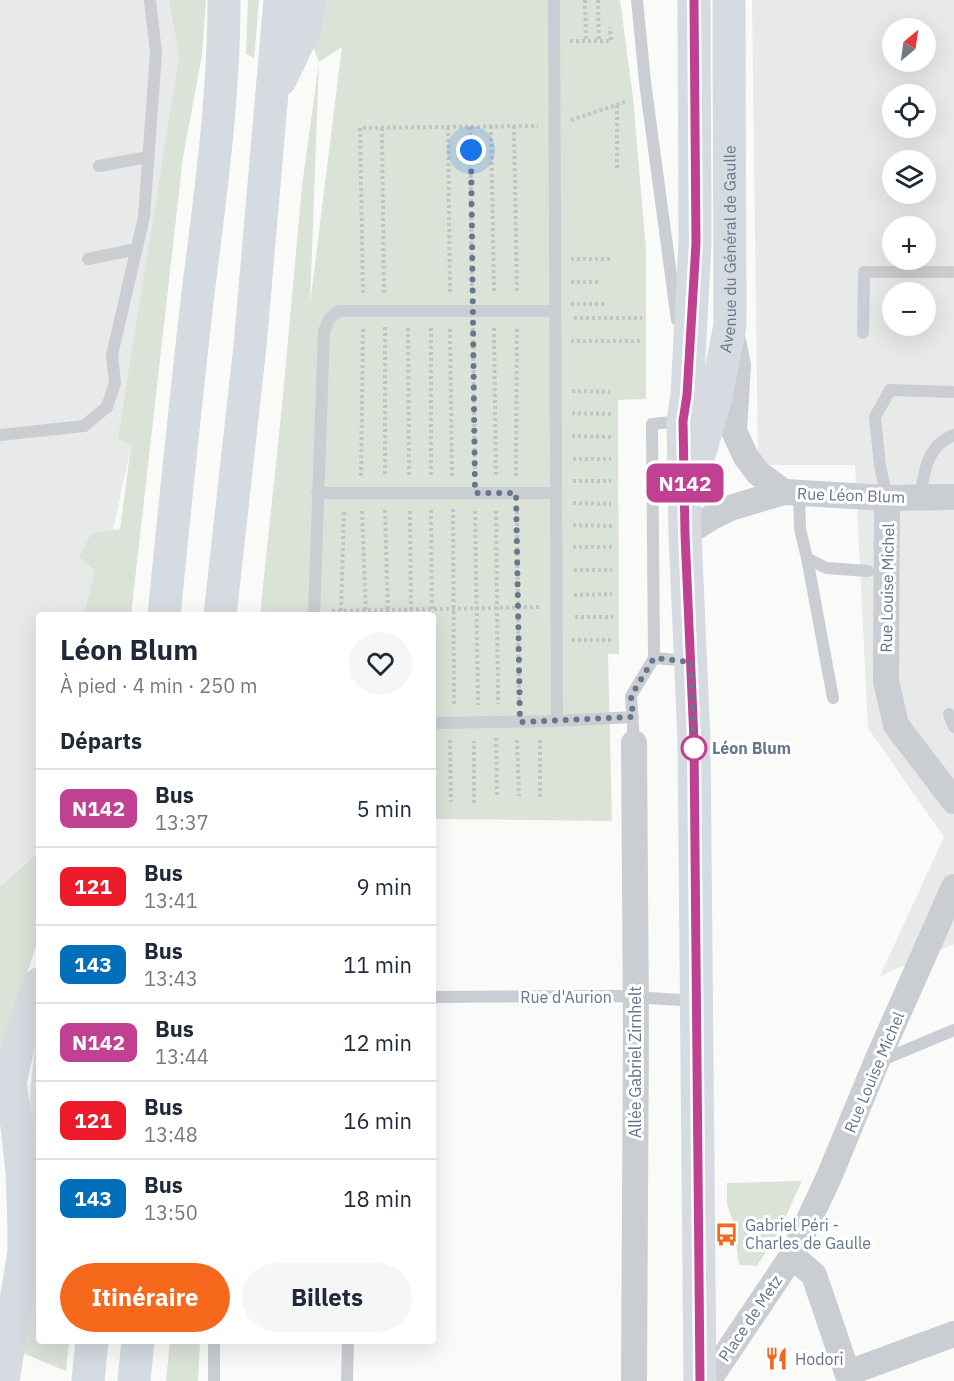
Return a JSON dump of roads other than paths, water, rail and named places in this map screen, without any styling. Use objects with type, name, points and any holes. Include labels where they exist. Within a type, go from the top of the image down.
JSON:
[{"type":"main road","points":[[164,612],[182,436],[215,157],[225,0]]},
{"type":"main road","points":[[220,612],[250,346],[269,104],[280,0]]},
{"type":"main road","points":[[269,104],[305,28],[309,0]]},
{"type":"main road","name":"Avenue du Général de Gaulle","points":[[694,0],[696,243],[685,408],[685,534],[694,741],[700,1381]]},
{"type":"main road","name":"Avenue du Général de Gaulle","points":[[686,492],[716,397],[730,325],[729,0]]},
{"type":"main road","points":[[145,612],[182,436]]},
{"type":"main road","points":[[0,1267],[3,1215],[1,1119],[21,1035],[36,992]]},
{"type":"main road","points":[[3,1381],[24,1252],[22,1172],[10,1084]]},
{"type":"main road","points":[[88,1381],[92,1344]]},
{"type":"street","points":[[730,325],[738,365],[734,431],[746,457],[758,473],[792,493]]},
{"type":"street","name":"Rue Léon Blum","points":[[685,534],[730,508],[792,493],[887,498],[954,497]]},
{"type":"street","name":"Rue Louise Michel","points":[[887,498],[886,681],[893,714],[896,725],[954,801]]},
{"type":"street","name":"Allée Gabriel Zirnhelt","points":[[634,743],[634,1381]]},
{"type":"street","name":"Rue Louise Michel","points":[[792,1256],[829,1177],[876,1063],[947,920],[954,887]]},
{"type":"street","points":[[792,1256],[814,1275],[849,1377],[954,1334]]},
{"type":"street","name":"Place de Metz","points":[[708,1381],[792,1256]]},
{"type":"lane","points":[[0,435],[84,426],[107,407],[115,383],[112,355],[144,217],[156,53],[150,0]]},
{"type":"lane","points":[[554,0],[557,721]]},
{"type":"lane","points":[[634,743],[631,696],[654,658],[652,424],[685,408],[637,0]]},
{"type":"lane","points":[[99,166],[148,157]]},
{"type":"lane","points":[[88,259],[137,249]]},
{"type":"lane","points":[[863,333],[864,272],[954,272]]},
{"type":"lane","points":[[314,612],[324,331],[330,318],[339,311],[555,311]]},
{"type":"lane","points":[[887,498],[880,466],[875,417],[890,390],[954,392]]},
{"type":"lane","points":[[920,497],[924,469],[932,450],[954,435]]},
{"type":"lane","points":[[317,493],[556,492]]},
{"type":"lane","points":[[792,493],[807,558],[833,698]]},
{"type":"lane","points":[[807,558],[826,568],[868,571]]},
{"type":"lane","points":[[654,658],[691,662]]},
{"type":"lane","points":[[949,714],[954,728]]},
{"type":"lane","points":[[436,723],[541,722],[633,717]]},
{"type":"lane","name":"Rue d'Aurion","points":[[436,997],[635,997],[698,1001]]},
{"type":"lane","points":[[876,1063],[954,1029]]},
{"type":"lane","points":[[213,1381],[214,1344]]},
{"type":"lane","points":[[347,1381],[348,1344]]},
{"type":"place","name":"Léon Blum","points":[[694,748]]},
{"type":"place","name":"Gabriel Péri - Charles de Gaulle","points":[[727,1234]]},
{"type":"place","name":"Hodori","points":[[777,1359]]}]
